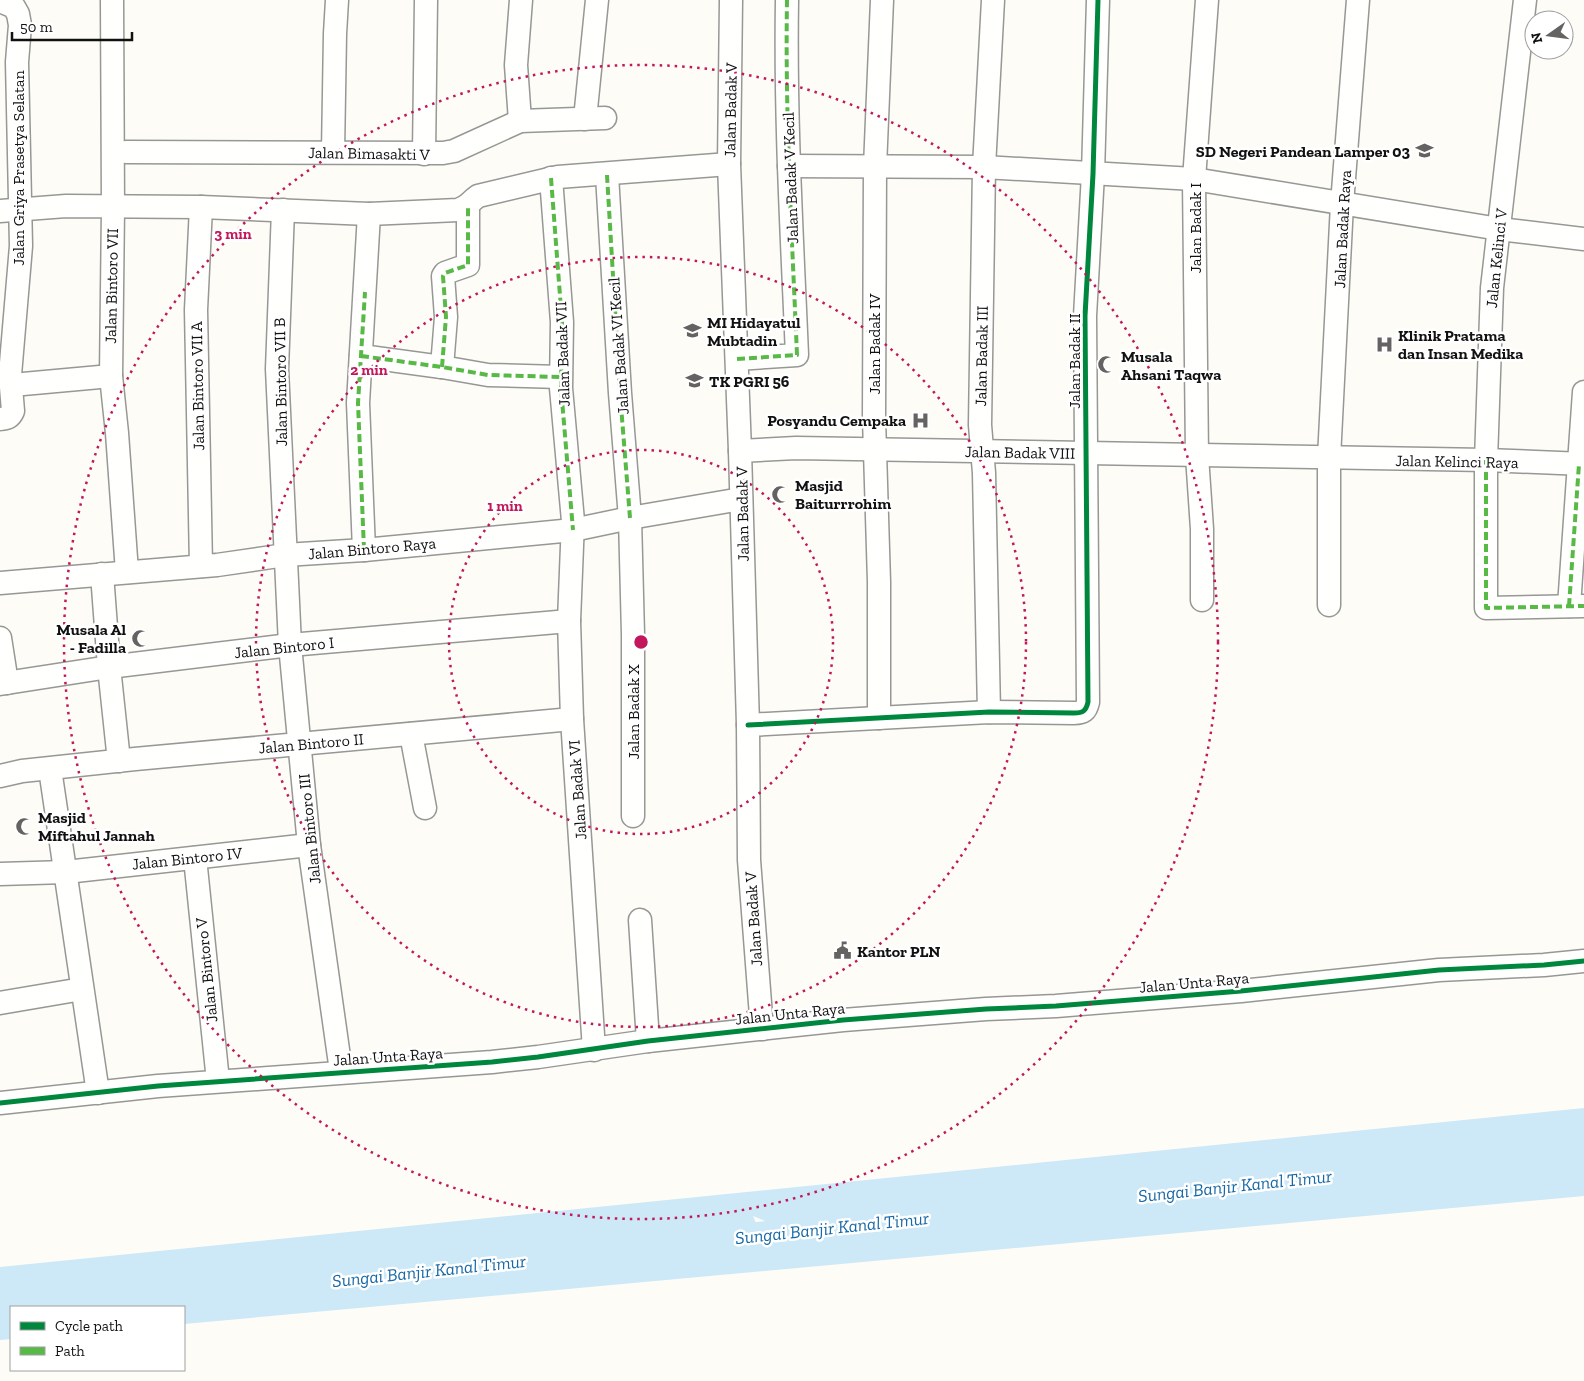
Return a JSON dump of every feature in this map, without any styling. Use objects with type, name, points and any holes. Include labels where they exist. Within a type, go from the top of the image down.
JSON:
[{"type":"street","name":"Jalan Bintoro VII","points":[[112,0],[113,208],[111,376],[117,433],[126,572]]},
{"type":"street","points":[[333,152],[337,0]]},
{"type":"street","points":[[424,154],[426,0]]},
{"type":"street","points":[[520,120],[516,65],[521,0]]},
{"type":"street","name":"Jalan Bimasakti V","points":[[126,152],[443,154],[454,151],[520,120],[595,118],[597,0]]},
{"type":"street","name":"Jalan Badak V","points":[[732,0],[728,164],[740,451],[748,725],[749,860],[762,1029]]},
{"type":"street","name":"Jalan Badak V Kecil","points":[[736,359],[797,355],[789,166],[786,50],[787,0]]},
{"type":"street","name":"Jalan Badak IV","points":[[880,718],[879,582],[874,450],[875,167],[882,0]]},
{"type":"street","name":"Jalan Badak III","points":[[989,712],[984,473],[980,426],[984,167],[993,0]]},
{"type":"street","name":"Jalan Badak II","points":[[989,712],[1074,713],[1086,710],[1088,702],[1085,316],[1093,174],[1098,0]]},
{"type":"street","name":"Jalan Badak I","points":[[1202,600],[1202,529],[1197,456],[1194,179],[1207,0]]},
{"type":"street","name":"Jalan Badak Raya","points":[[1329,458],[1342,204],[1358,0]]},
{"type":"street","name":"Jalan Kelinci V","points":[[1525,0],[1492,288],[1486,460],[1486,608],[1576,606]]},
{"type":"street","name":"Jalan Griya Prasetya Selatan","points":[[0,1],[14,7],[18,14],[20,25],[8,63],[10,210],[21,246],[9,291],[7,379],[13,410],[7,418],[0,419]]},
{"type":"street","points":[[442,366],[446,317],[443,276],[445,273],[468,265],[468,207],[478,196],[551,178],[728,164]]},
{"type":"street","points":[[789,166],[984,167],[1194,179],[1499,229],[1584,240]]},
{"type":"street","name":"Jalan Badak VI Kecil","points":[[607,174],[630,518]]},
{"type":"street","name":"Jalan Badak VII","points":[[551,178],[562,322],[560,377],[574,530]]},
{"type":"street","points":[[10,210],[66,206],[113,208],[201,207],[369,214],[458,210],[468,207]]},
{"type":"street","name":"Jalan Bintoro VII A","points":[[201,207],[196,310],[201,566]]},
{"type":"street","name":"Jalan Bintoro VII B","points":[[283,210],[277,369],[285,555]]},
{"type":"street","points":[[364,550],[358,403],[369,214]]},
{"type":"street","points":[[361,356],[442,366],[488,375],[560,377]]},
{"type":"street","points":[[7,379],[111,376]]},
{"type":"street","points":[[1576,606],[1584,392]]},
{"type":"street","name":"Jalan Badak VIII","points":[[740,451],[796,448],[1329,458]]},
{"type":"street","points":[[1329,458],[1329,605]]},
{"type":"street","name":"Jalan Kelinci Raya","points":[[1329,458],[1486,460],[1582,464]]},
{"type":"street","name":"Jalan Bintoro Raya","points":[[0,583],[201,566],[285,555],[364,550],[574,530],[630,518],[741,499]]},
{"type":"street","name":"Jalan Badak X","points":[[630,518],[633,635],[633,816]]},
{"type":"street","name":"Jalan Badak VI","points":[[574,530],[569,621],[572,720],[594,1050]]},
{"type":"street","name":"Jalan Bintoro III","points":[[285,555],[290,645],[309,845],[341,1071]]},
{"type":"street","points":[[102,574],[118,761]]},
{"type":"street","name":"Jalan Bintoro I","points":[[3,684],[109,667],[290,645],[569,621]]},
{"type":"street","points":[[0,638],[3,684]]},
{"type":"street","points":[[748,725],[989,712]]},
{"type":"street","name":"Jalan Bintoro II","points":[[0,776],[22,771],[118,761],[572,720]]},
{"type":"street","points":[[411,734],[425,808]]},
{"type":"street","points":[[50,769],[98,1093]]},
{"type":"street","name":"Jalan Bintoro IV","points":[[0,874],[66,872],[309,845]]},
{"type":"street","name":"Jalan Bintoro V","points":[[195,858],[218,1081]]},
{"type":"street","points":[[640,920],[648,1041]]},
{"type":"street","name":"Jalan Unta Raya","points":[[0,1103],[218,1081],[492,1062],[594,1050],[648,1041],[906,1014],[1056,1006],[1242,991],[1439,970],[1544,965],[1584,961]]},
{"type":"street","points":[[1,999],[82,989]]},
{"type":"water","points":[[1584,1108],[1584,1196],[185,1324],[185,1306],[10,1306],[10,1339],[0,1340],[0,1267]],"holes":[[[753,1216],[765,1221],[772,1221],[778,1227],[759,1236],[717,1240],[713,1238],[738,1226],[746,1228],[756,1223]]]},
{"type":"waterway","name":"Sungai Banjir Kanal Timur","points":[[696,1243],[791,1233]]},
{"type":"marked path","points":[[737,359],[797,355],[788,133],[787,0]]},
{"type":"marked path","points":[[607,175],[620,393],[630,518]]},
{"type":"marked path","points":[[551,178],[562,322],[561,388],[573,530]]},
{"type":"marked path","points":[[442,367],[446,317],[443,276],[445,273],[468,265],[468,207]]},
{"type":"marked path","points":[[364,550],[358,403],[365,292]]},
{"type":"marked path","points":[[361,356],[488,375],[560,377]]},
{"type":"marked path","points":[[1486,460],[1486,608],[1584,606]]},
{"type":"marked path","points":[[1569,606],[1579,464]]},
{"type":"cycle path","points":[[748,725],[989,712],[1077,713],[1084,711],[1086,708],[1088,702],[1085,316],[1093,174],[1098,0]]},
{"type":"cycle path","points":[[0,1103],[158,1086],[492,1062],[648,1041],[843,1020],[986,1009],[1056,1006],[1241,991],[1439,970],[1544,965],[1584,961]]},
{"type":"place","name":"SD Negeri Pandean Lamper 03","points":[[1424,151]]},
{"type":"place","name":"MI Hidayatul Mubtadin","points":[[693,331]]},
{"type":"place","name":"Klinik Pratama dan Insan Medika","points":[[1384,344]]},
{"type":"place","name":"Musala Ahsani Taqwa","points":[[1107,365]]},
{"type":"place","name":"TK PGRI 56","points":[[695,381]]},
{"type":"place","name":"Posyandu Cempaka","points":[[920,420]]},
{"type":"place","name":"Masjid Baiturrrohim","points":[[781,494]]},
{"type":"place","name":"Musala Al - Fadilla","points":[[140,638]]},
{"type":"place","name":"Masjid Miftahul Jannah","points":[[24,826]]},
{"type":"place","name":"Kantor PLN","points":[[843,951]]}]
